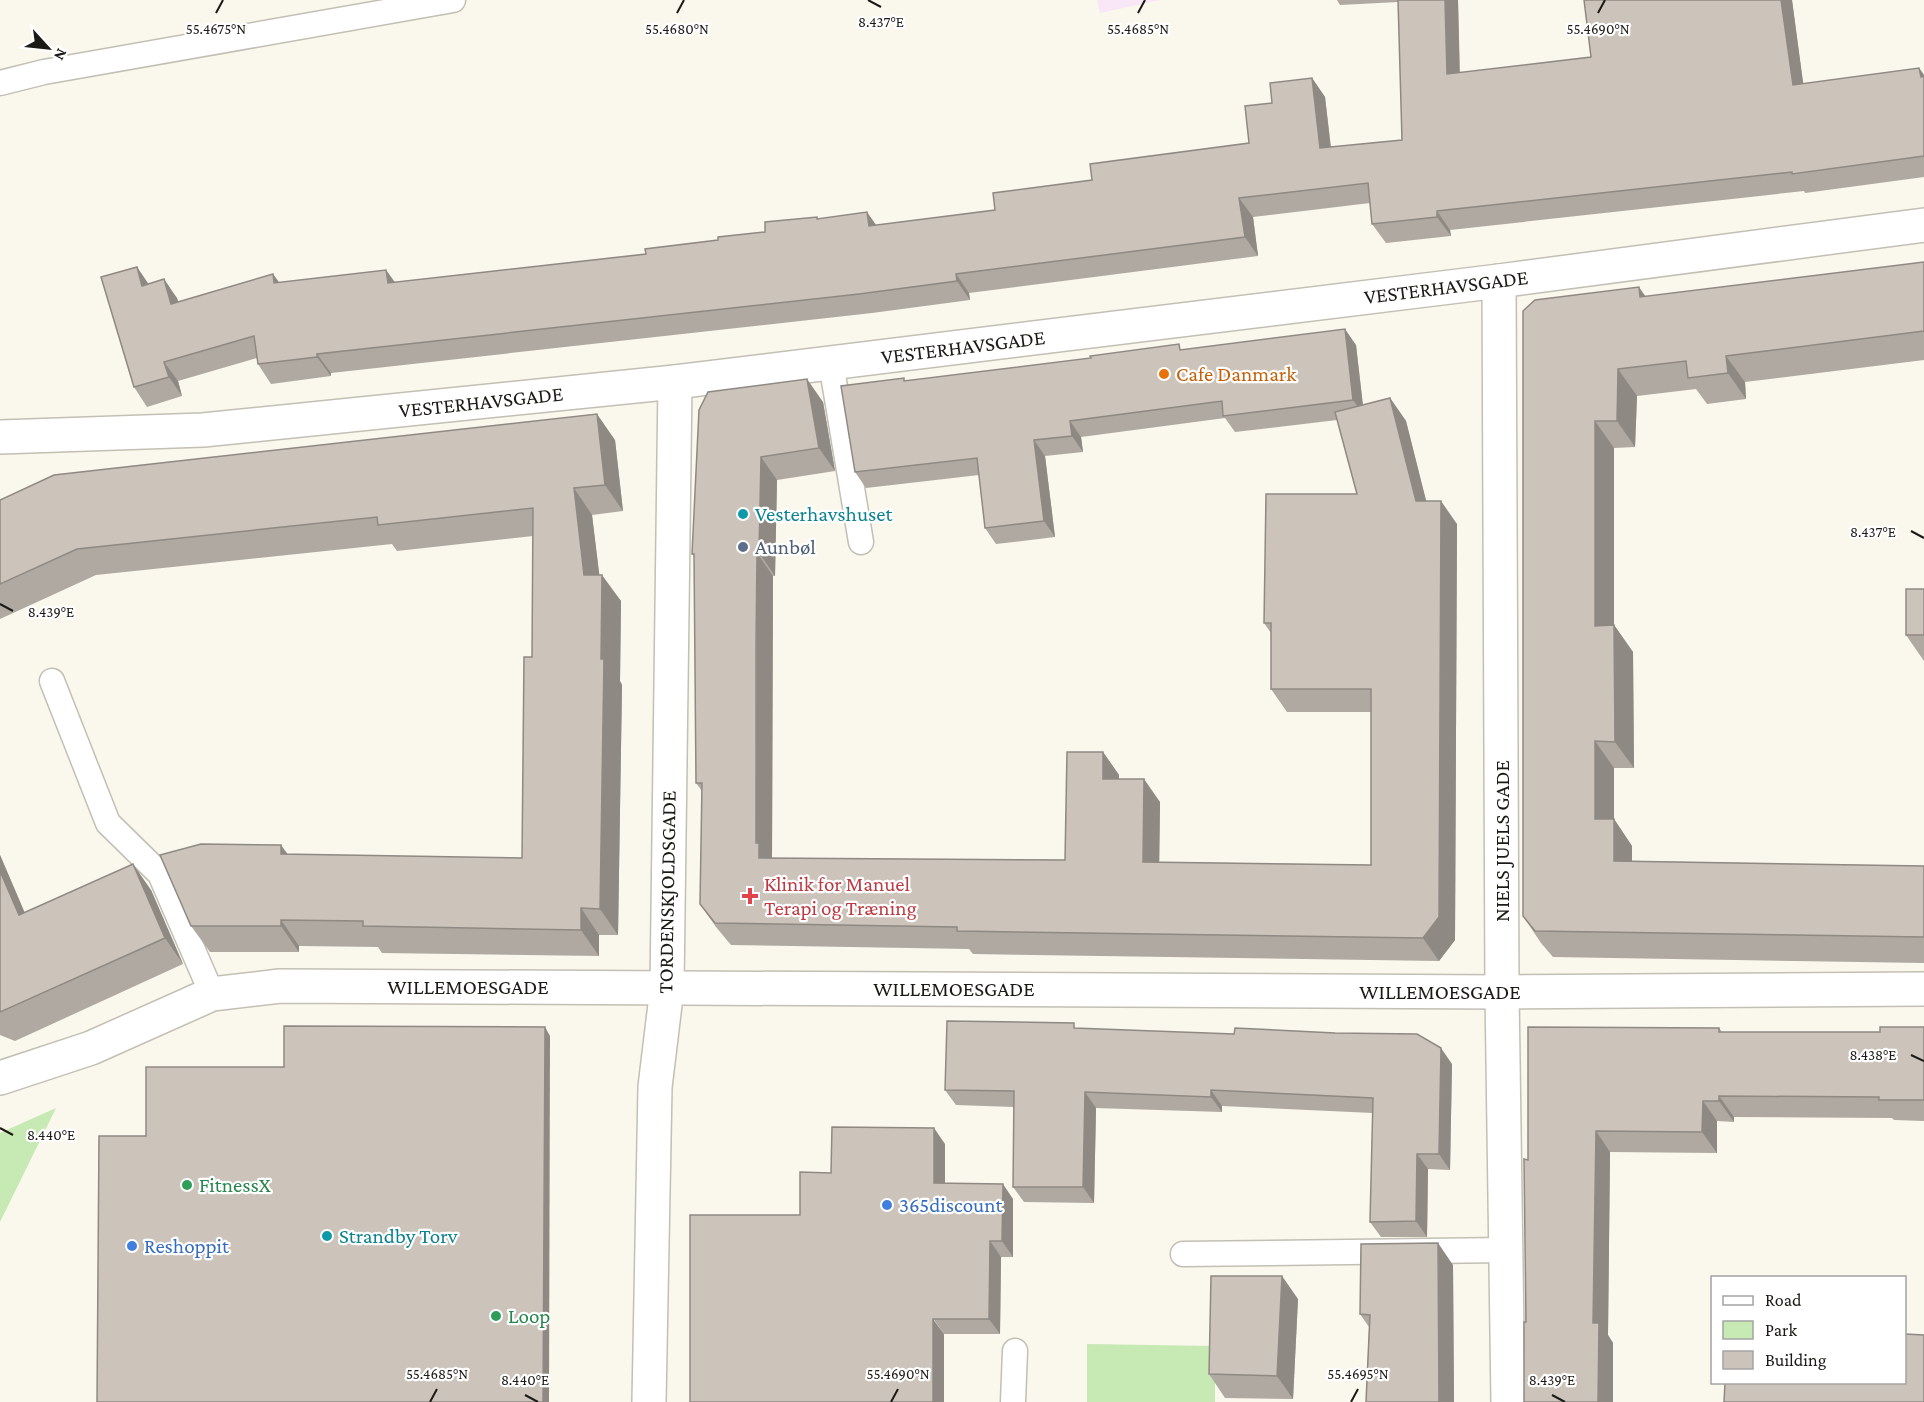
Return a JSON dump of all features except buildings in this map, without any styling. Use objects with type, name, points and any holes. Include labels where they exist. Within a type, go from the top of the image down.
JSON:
[{"type":"street","name":"VESTERHAVSGADE","points":[[0,437],[203,430],[675,382],[1499,281],[1924,225]]},
{"type":"street","name":"NIELS JUELS GADE","points":[[1499,281],[1502,992],[1508,1402]]},
{"type":"street","name":"TORDENSKJOLDSGADE","points":[[649,1402],[655,1087],[667,988],[675,382]]},
{"type":"street","name":"WILLEMOESGADE","points":[[0,1078],[91,1048],[212,994],[280,986],[1502,992],[1924,989]]},
{"type":"lane","points":[[0,83],[44,72],[453,0]]},
{"type":"lane","points":[[831,363],[861,542]]},
{"type":"lane","points":[[52,681],[108,823],[159,874],[212,994]]},
{"type":"lane","points":[[1183,1254],[1506,1250]]},
{"type":"lane","points":[[1013,1402],[1015,1351]]},
{"type":"shaded area","points":[[1097,0],[1160,0],[1100,13]]},
{"type":"green space","points":[[56,1108],[0,1222],[0,1133]]},
{"type":"green space","points":[[1087,1344],[1215,1346],[1215,1402],[1087,1402]]},
{"type":"place","name":"Cafe Danmark","points":[[1164,374]]},
{"type":"place","name":"Vesterhavshuset","points":[[743,514]]},
{"type":"place","name":"Aunbøl","points":[[743,547]]},
{"type":"place","name":"Klinik for Manuel Terapi og Træning","points":[[750,896]]},
{"type":"place","name":"FitnessX","points":[[187,1185]]},
{"type":"place","name":"365discount","points":[[887,1205]]},
{"type":"place","name":"Strandby Torv","points":[[327,1236]]},
{"type":"place","name":"Reshoppit","points":[[132,1246]]},
{"type":"place","name":"Loop","points":[[496,1316]]}]
